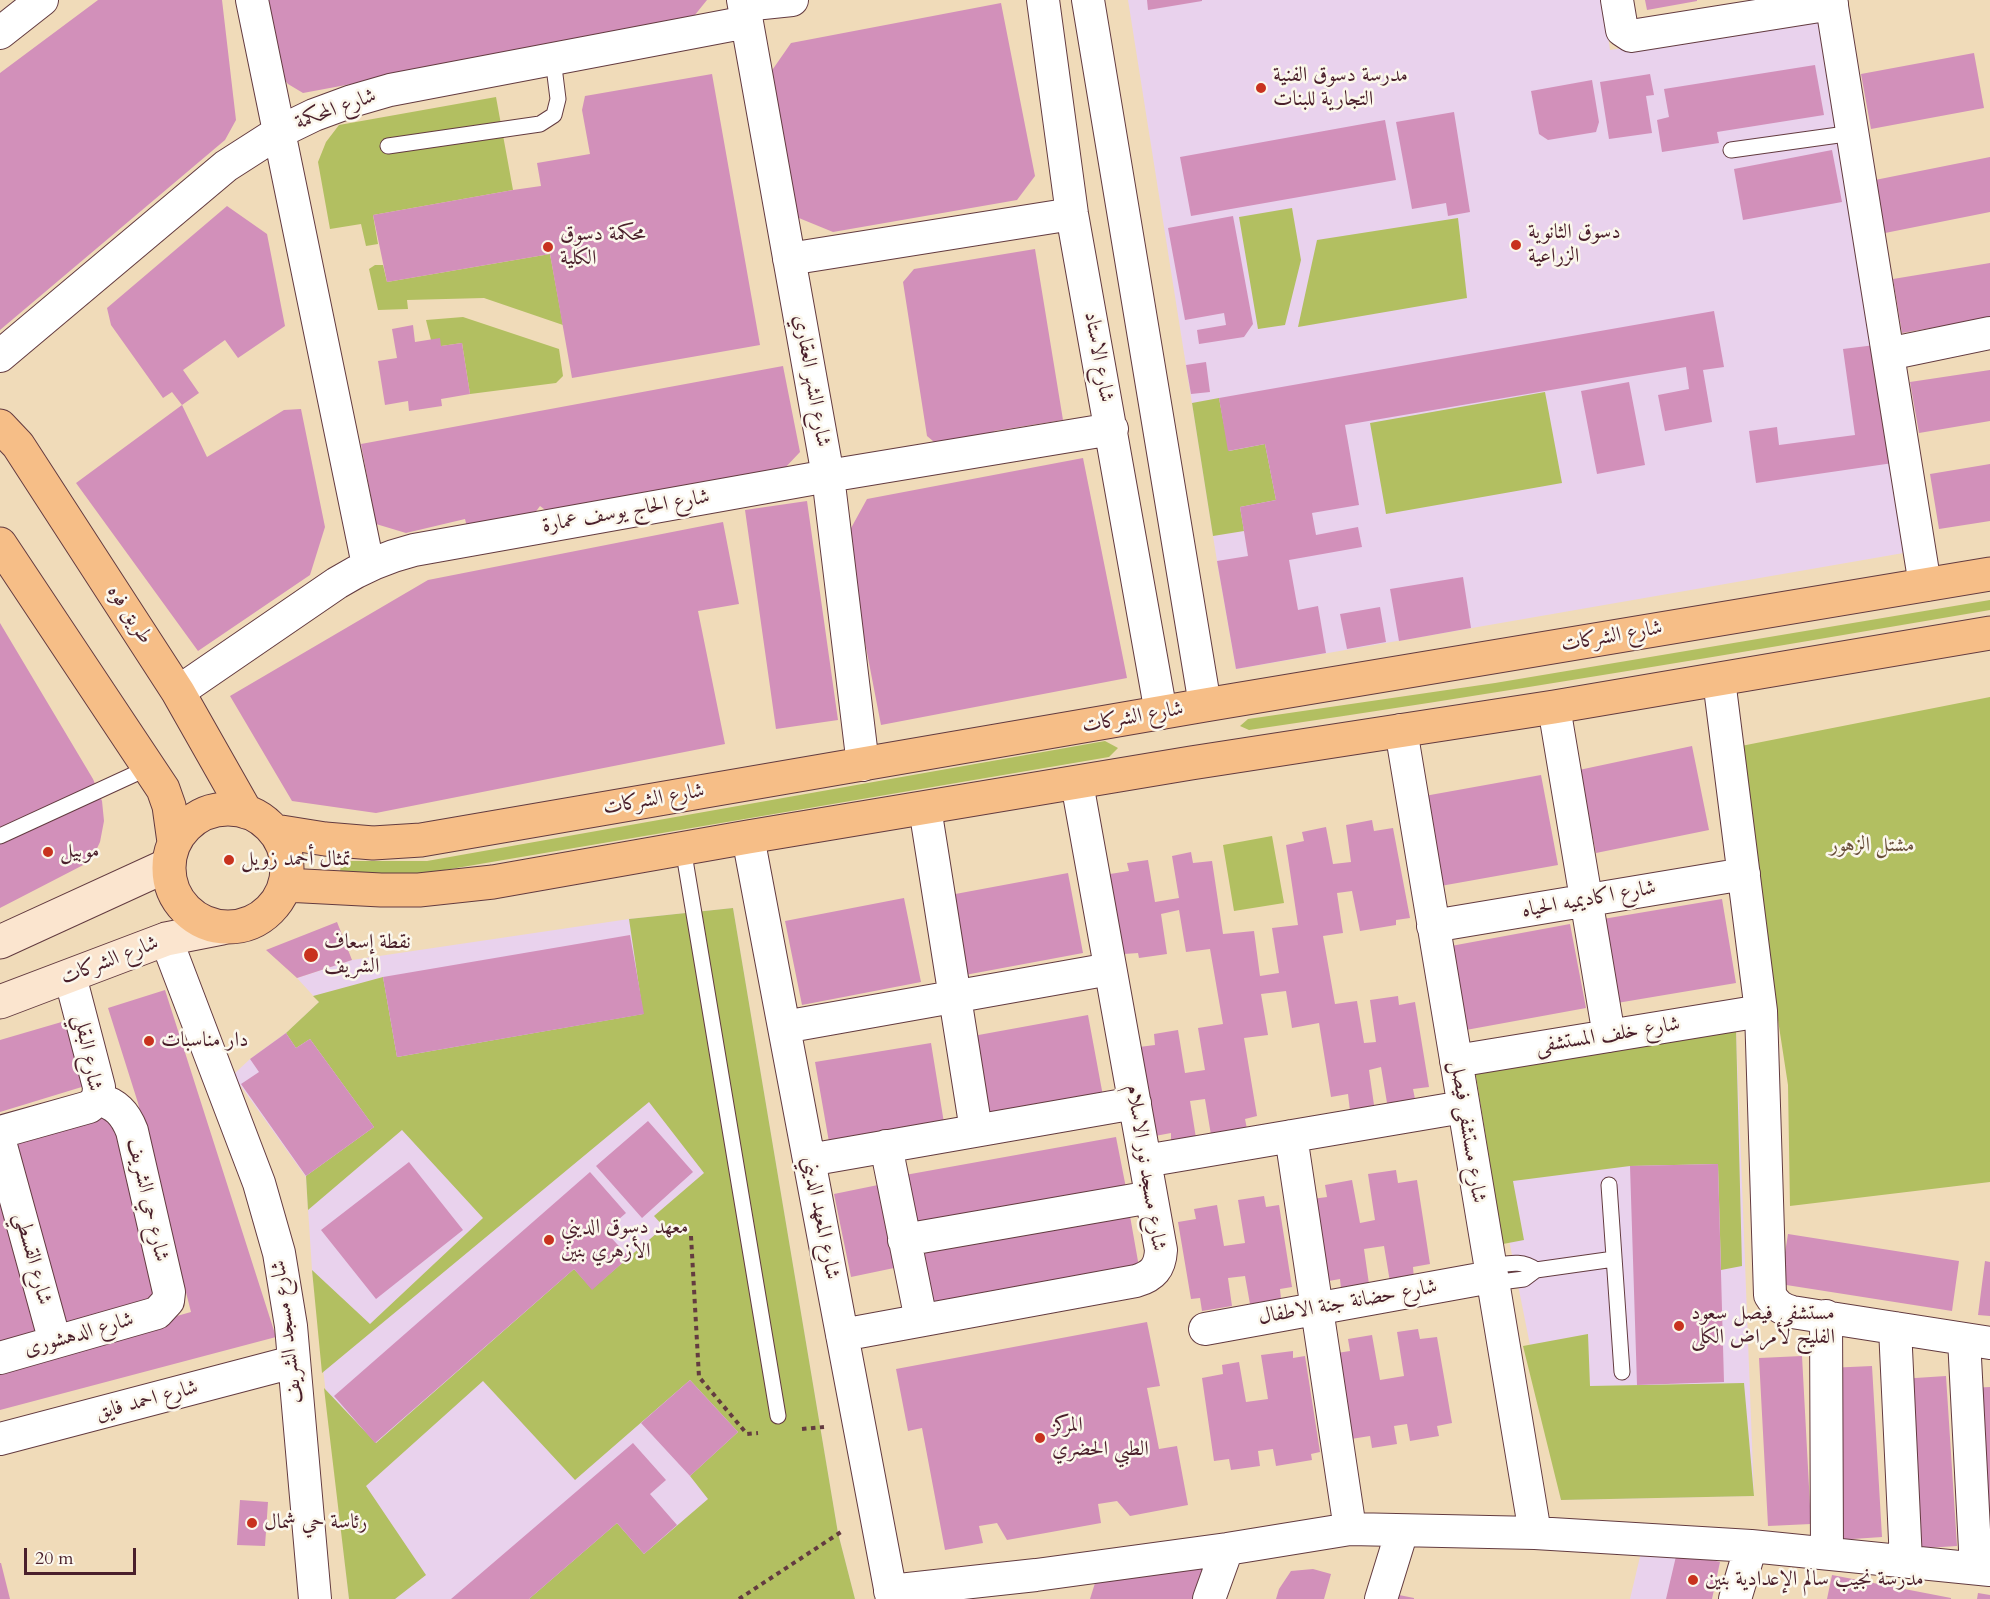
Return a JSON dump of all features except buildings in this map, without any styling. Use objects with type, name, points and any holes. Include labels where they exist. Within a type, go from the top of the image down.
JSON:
[{"type":"main road","name":"طريق فوه","points":[[0,426],[18,446],[178,692],[246,812]]},
{"type":"main road","points":[[0,544],[163,789],[169,806],[171,853],[170,887],[182,907],[199,921],[222,928],[242,927],[261,919],[276,904],[285,885],[288,867],[284,848],[275,831],[262,819],[246,812],[225,809],[204,813],[187,825],[171,853],[2,935]]},
{"type":"main road","name":"شارع الشركات","points":[[275,831],[325,839],[373,843],[421,840],[1205,705],[1990,574]]},
{"type":"main road","points":[[285,885],[418,890],[493,882],[748,837],[1719,680],[1990,633]]},
{"type":"main road","name":"شارع الشركات","points":[[0,1002],[166,939],[222,928]]},
{"type":"street","points":[[0,33],[42,0]]},
{"type":"street","points":[[252,0],[368,565]]},
{"type":"street","name":"شارع المحكمة","points":[[0,356],[226,166],[279,132],[333,108],[380,93],[553,59],[744,9],[792,0]]},
{"type":"street","name":"شارع الاستاد","points":[[1043,0],[1072,214],[1161,713]]},
{"type":"street","points":[[1088,0],[1205,705]]},
{"type":"street","points":[[1617,0],[1622,30],[1631,36],[1832,2],[1925,585]]},
{"type":"street","name":"شارع الشهر العقاري","points":[[744,9],[828,477],[863,765]]},
{"type":"street","points":[[789,259],[1072,214]]},
{"type":"street","points":[[1888,354],[1990,333]]},
{"type":"street","name":"شارع الحاج يوسف عمارة","points":[[178,692],[337,582],[390,556],[828,477],[1112,429]]},
{"type":"street","points":[[891,1595],[1032,1587],[1227,1549],[1350,1529],[1535,1533],[1751,1546],[1983,1569],[1977,1341],[1783,1310],[1770,1295],[1761,1011],[1719,680]]},
{"type":"street","points":[[1554,707],[1610,1036]]},
{"type":"street","name":"شارع مستشفى فيصل","points":[[1401,730],[1535,1533]]},
{"type":"street","name":"شارع مسجد نور الاسلام","points":[[842,1335],[1147,1278],[1161,1261],[1161,1250],[1077,783]]},
{"type":"street","points":[[925,808],[976,1130]]},
{"type":"street","name":"شارع المعهد الديني","points":[[748,837],[891,1595]]},
{"type":"street","name":"شارع اكاديميه الحياه","points":[[1433,926],[1744,874]]},
{"type":"street","name":"شارع مسجد الشريف","points":[[166,939],[271,1218],[287,1289],[315,1599]]},
{"type":"street","points":[[784,1027],[1110,969]]},
{"type":"street","name":"شارع البقلي","points":[[0,1132],[88,1107],[98,1099],[99,1087],[70,976]]},
{"type":"street","name":"شارع خلف المستشفى","points":[[1456,1061],[1761,1011]]},
{"type":"street","name":"شارع حي الشريف","points":[[98,1099],[110,1102],[120,1109],[128,1119],[132,1131],[169,1292],[168,1301],[158,1313]]},
{"type":"street","points":[[809,1160],[1135,1103]]},
{"type":"street","points":[[1145,1161],[1463,1107]]},
{"type":"street","points":[[1291,1136],[1350,1529]]},
{"type":"street","name":"شارع القسطي","points":[[0,1142],[55,1342]]},
{"type":"street","points":[[886,1146],[921,1320]]},
{"type":"street","points":[[904,1240],[1151,1197]]},
{"type":"street","name":"شارع حضانة جنة الاطفال","points":[[1205,1329],[1491,1275]]},
{"type":"street","name":"شارع الدهشورى","points":[[0,1358],[158,1313]]},
{"type":"street","points":[[1826,1316],[1827,1553]]},
{"type":"street","points":[[1895,1328],[1906,1561]]},
{"type":"street","name":"شارع احمد فايق","points":[[0,1439],[293,1362]]},
{"type":"street","points":[[1380,1599],[1402,1531]]},
{"type":"street","points":[[1735,1599],[1751,1546]]},
{"type":"street","points":[[1209,1599],[1227,1549]]},
{"type":"lane","points":[[388,146],[540,124],[554,115],[558,99],[553,59]]},
{"type":"lane","points":[[1731,150],[1853,134]]},
{"type":"lane","points":[[0,836],[150,768]]},
{"type":"lane","points":[[683,848],[778,1416]]},
{"type":"lane","points":[[1609,1185],[1622,1372]]},
{"type":"lane","points":[[1491,1275],[1520,1262],[1536,1270],[1614,1259]]},
{"type":"path","points":[[691,1236],[699,1377],[747,1434]]},
{"type":"path","points":[[739,1599],[875,1510]]},
{"type":"shaded area","name":"دسوق الثانوية الزراعية","points":[[1128,0],[1603,0],[1610,50],[1829,15],[1915,551],[1236,669]]},
{"type":"shaded area","name":"معهد دسوق الديني الأزهري بنين","points":[[733,908],[838,1533],[855,1599],[349,1599],[312,1270],[306,1177],[233,1075],[250,1059],[286,1033],[319,1002],[297,978],[352,960],[629,919]]},
{"type":"shaded area","points":[[1736,1029],[1754,1496],[1561,1500],[1475,1070]]},
{"type":"shaded area","points":[[1643,1544],[1720,1562],[1712,1599],[1630,1599]]},
{"type":"green space","points":[[496,97],[513,190],[373,215],[378,244],[366,246],[361,224],[330,229],[318,162],[326,142],[339,125]]},
{"type":"green space","points":[[1292,208],[1301,260],[1285,325],[1258,329],[1239,217]]},
{"type":"green space","points":[[1458,218],[1467,298],[1298,327],[1317,240]]},
{"type":"green space","points":[[550,254],[563,325],[484,298],[407,300],[408,309],[378,310],[369,269],[375,265],[383,265],[387,282]]},
{"type":"green space","points":[[463,317],[559,349],[563,376],[556,383],[470,394],[462,343],[441,346],[431,340],[426,320]]},
{"type":"green space","points":[[1545,392],[1562,483],[1386,514],[1370,423]]},
{"type":"green space","points":[[1219,398],[1229,451],[1265,444],[1276,500],[1240,507],[1244,531],[1213,536],[1192,403]]},
{"type":"green space","points":[[1990,600],[1990,610],[1342,716],[1249,730],[1240,726],[1248,719],[1495,683]]},
{"type":"green space","name":"مشتل الزهور","points":[[1990,697],[1990,1182],[1790,1206],[1788,1085],[1736,747]]},
{"type":"green space","points":[[1105,741],[1118,748],[1109,757],[427,873],[339,876],[342,861],[427,861]]},
{"type":"green space","points":[[1272,836],[1284,903],[1234,911],[1223,845]]},
{"type":"green space","points":[[733,908],[838,1533],[855,1599],[529,1599],[617,1523],[644,1554],[708,1499],[690,1476],[738,1432],[690,1380],[575,1480],[483,1381],[366,1486],[426,1575],[395,1599],[349,1599],[324,1388],[376,1443],[574,1269],[592,1289],[664,1227],[654,1216],[704,1173],[649,1102],[322,1373],[312,1270],[370,1324],[483,1218],[402,1130],[308,1210],[306,1176],[374,1127],[310,1039],[296,1048],[286,1033],[319,1002],[313,996],[383,977],[397,1057],[643,1014],[629,919]]},
{"type":"green space","points":[[1736,1029],[1742,1266],[1721,1270],[1718,1164],[1630,1166],[1513,1181],[1524,1240],[1503,1244],[1475,1070]]},
{"type":"green space","points":[[1588,1334],[1590,1386],[1744,1383],[1754,1496],[1561,1500],[1523,1346]]},
{"type":"place","name":"مدرسة دسوق الفنية التجارية للبنات","points":[[1261,88]]},
{"type":"place","name":"دسوق الثانوية الزراعية","points":[[1516,245]]},
{"type":"place","name":"محكمة دسوق الكلية","points":[[548,247]]},
{"type":"place","name":"موبيل","points":[[48,852]]},
{"type":"place","name":"تمثال أحمد زويل","points":[[229,860]]},
{"type":"place","name":"نقطة إسعاف الشريف","points":[[311,955]]},
{"type":"place","name":"دار مناسبات","points":[[149,1041]]},
{"type":"place","name":"معهد دسوق الديني الأزهري بنين","points":[[549,1240]]},
{"type":"place","name":"مستشفى فيصل سعود الفليج لأمراض الكلى","points":[[1679,1326]]},
{"type":"place","name":"المركز الطبي الحضري","points":[[1040,1438]]},
{"type":"place","name":"رئاسة حي شمال","points":[[252,1523]]},
{"type":"place","name":"مدرسة نجيب سالم الإعدادية بنين","points":[[1693,1580]]}]
